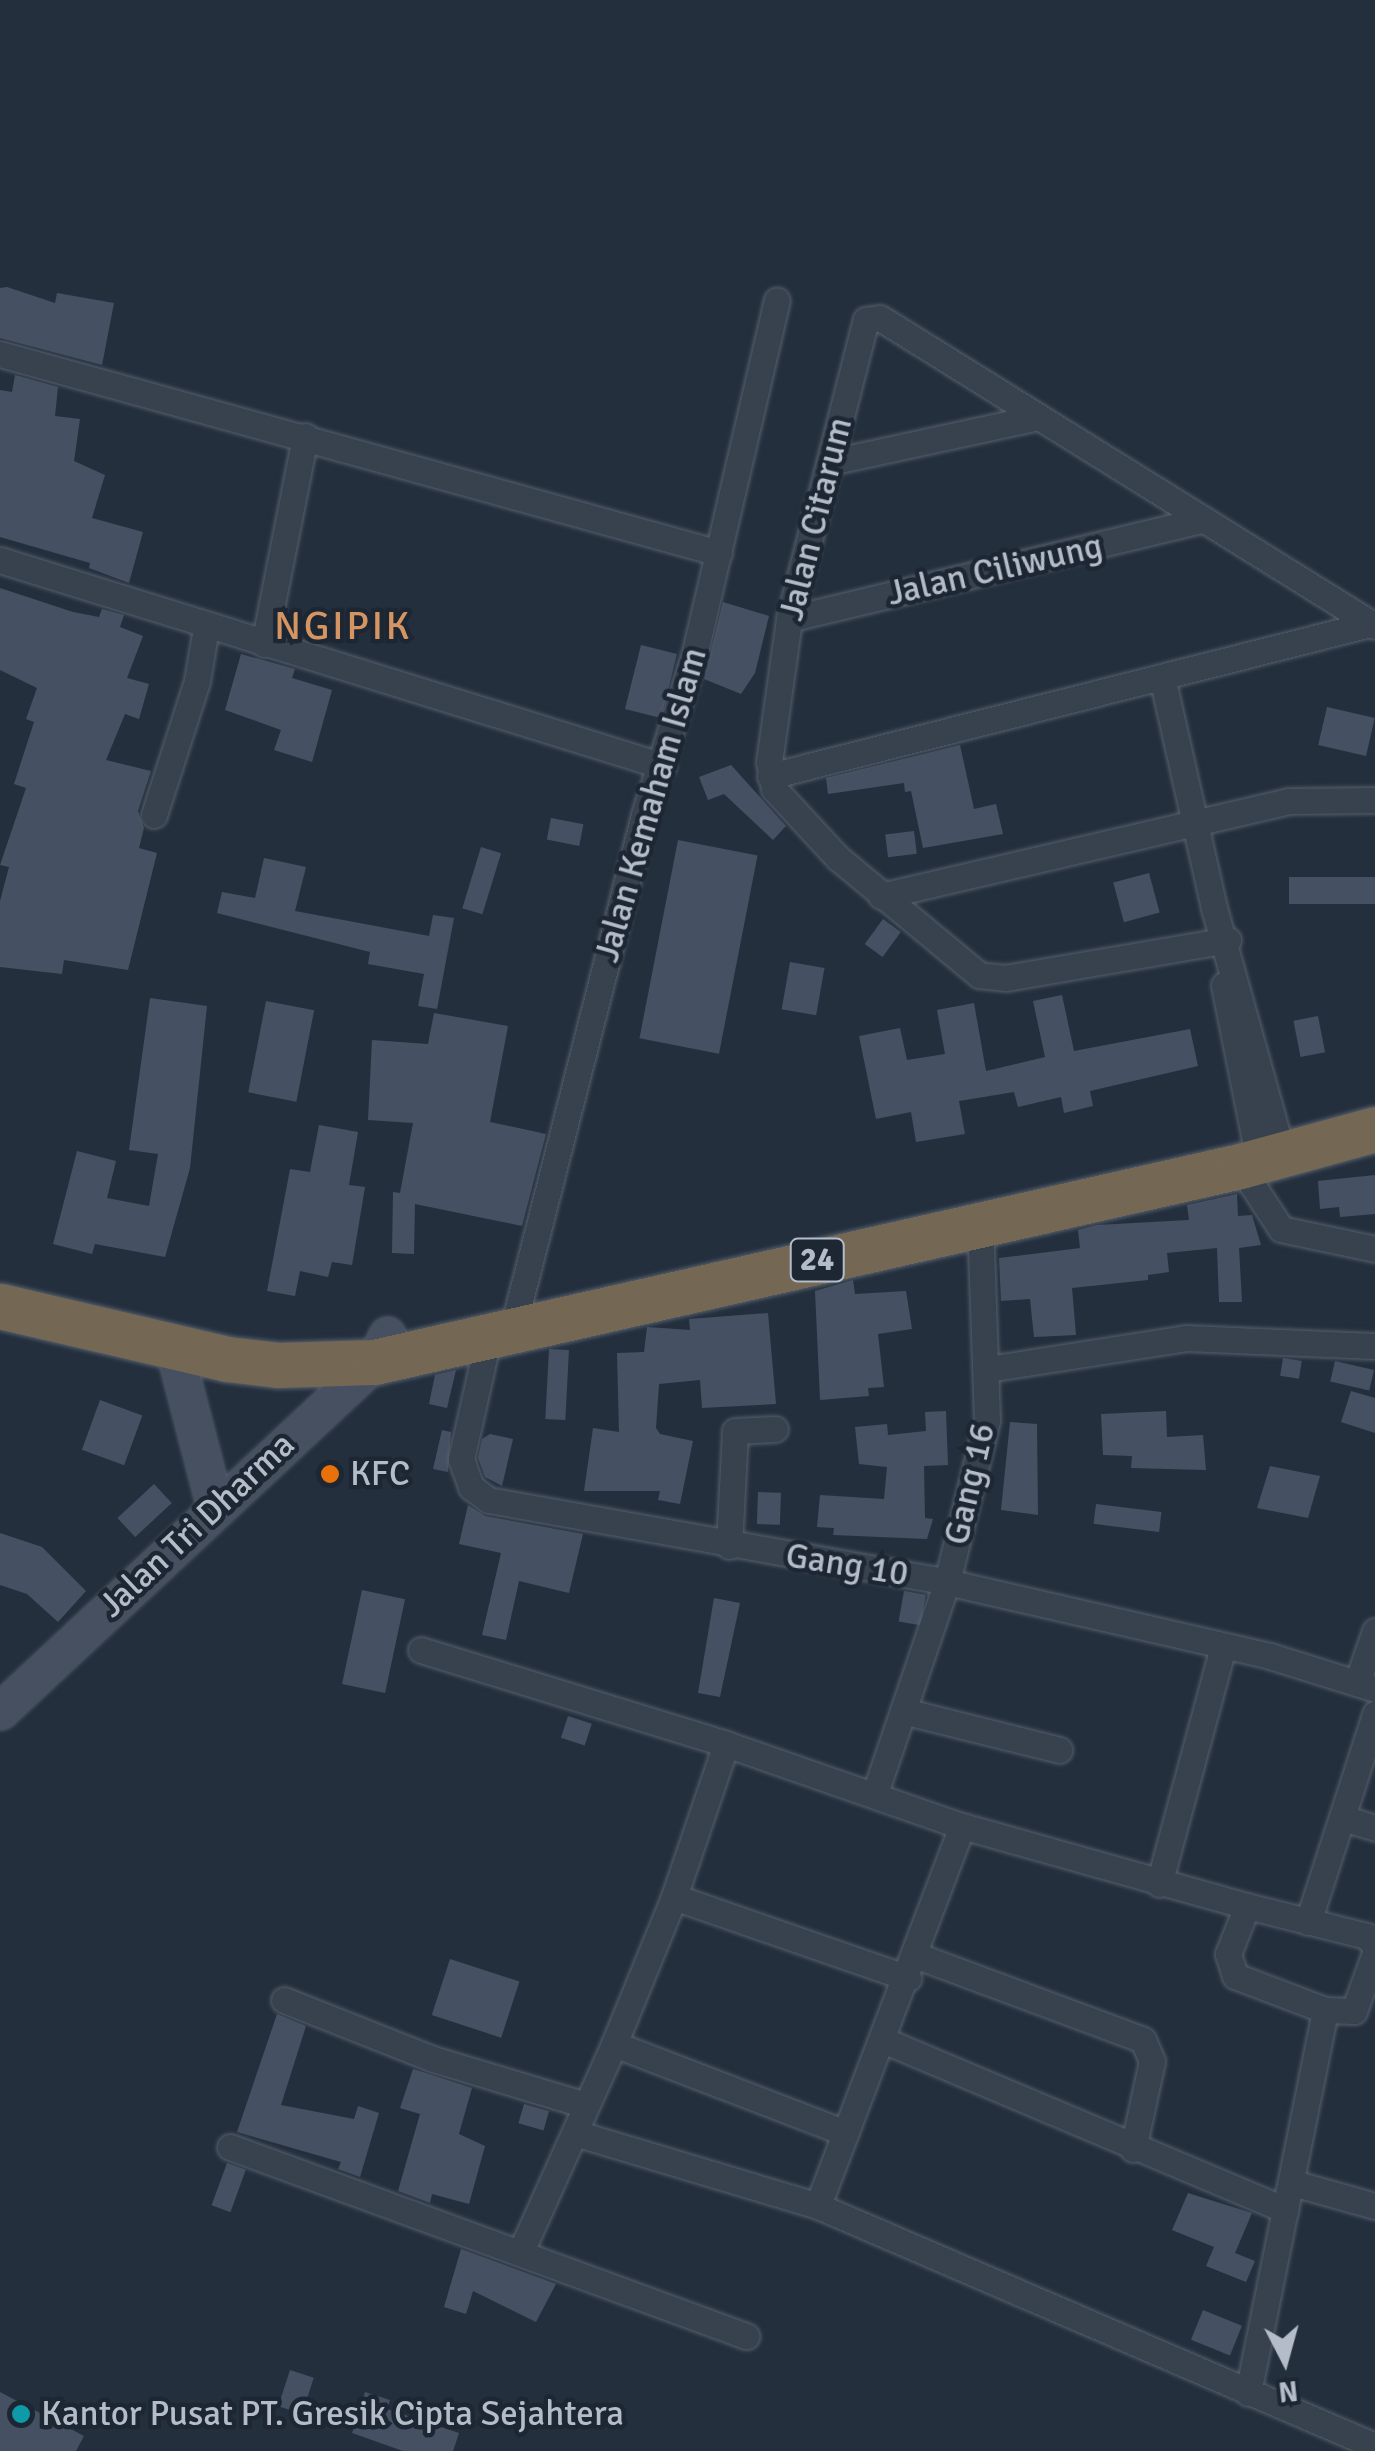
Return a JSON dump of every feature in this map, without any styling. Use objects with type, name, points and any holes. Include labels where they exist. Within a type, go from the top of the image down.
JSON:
[{"type":"highway","name":"24","points":[[504,1321],[980,1222],[1262,1148],[1375,1105]]},
{"type":"highway","name":"24","points":[[0,1306],[172,1334],[246,1333],[381,1348],[1262,1148],[1375,1129]]},
{"type":"highway","name":"24","points":[[0,1277],[172,1334]]},
{"type":"main road","points":[[172,1334],[216,1506]]},
{"type":"main road","name":"Jalan Tri Dharma","points":[[0,1710],[381,1348]]},
{"type":"street","name":"Jalan Kemaham Islam","points":[[504,1321],[644,815],[663,766],[719,553],[776,300]]},
{"type":"street","name":"Jalan Citarum","points":[[770,776],[789,619],[864,323],[872,315],[1372,625]]},
{"type":"street","points":[[0,354],[719,553]]},
{"type":"street","points":[[831,462],[1034,418]]},
{"type":"street","points":[[264,644],[305,436]]},
{"type":"street","name":"Jalan Ciliwung","points":[[789,619],[1201,520]]},
{"type":"street","points":[[0,560],[206,628],[663,766]]},
{"type":"street","points":[[1220,934],[992,976],[958,963],[881,896],[783,802],[770,776],[1372,625]]},
{"type":"street","points":[[154,814],[197,681],[206,628]]},
{"type":"street","points":[[1162,677],[1197,821],[1281,1230],[1375,1248]]},
{"type":"street","points":[[881,896],[1305,799],[1375,800]]},
{"type":"street","name":"Gang 16","points":[[875,1794],[947,1582],[983,1438],[988,1368],[980,1222]]},
{"type":"street","name":"Gang 10","points":[[504,1321],[461,1459],[472,1488],[488,1500],[541,1514],[947,1582],[1224,1646],[1366,1686]]},
{"type":"street","points":[[988,1368],[1213,1336],[1375,1346]]},
{"type":"street","points":[[730,1546],[735,1432],[776,1429]]},
{"type":"street","points":[[1366,1686],[1375,1631]]},
{"type":"street","points":[[1160,1884],[1224,1646]]},
{"type":"street","points":[[421,1650],[726,1744],[962,1826],[1160,1884],[1366,1936],[1375,1946]]},
{"type":"street","points":[[903,1711],[1059,1750]]},
{"type":"street","points":[[1308,1922],[1375,1714]]},
{"type":"street","points":[[522,2249],[614,2044],[674,1897],[726,1744]]},
{"type":"street","points":[[1343,1818],[1375,1828]]},
{"type":"street","points":[[818,2206],[912,1967],[962,1826]]},
{"type":"street","points":[[674,1897],[1142,2040],[1152,2061],[1133,2149]]},
{"type":"street","points":[[1247,1906],[1228,1954],[1234,1976],[1326,2010],[1354,2011],[1375,1954]]},
{"type":"street","points":[[284,2000],[432,2060],[586,2105]]},
{"type":"street","points":[[1248,2393],[1326,2010]]},
{"type":"street","points":[[883,2040],[1133,2149],[1286,2210]]},
{"type":"street","points":[[614,2044],[846,2133]]},
{"type":"street","points":[[575,2133],[818,2206],[1027,2291],[1248,2393],[1375,2446]]},
{"type":"street","points":[[230,2146],[522,2249],[746,2336]]},
{"type":"street","points":[[1293,2183],[1375,2206]]},
{"type":"building","points":[[0,288],[55,303],[57,293],[114,303],[102,365],[0,338]]},
{"type":"building","points":[[15,375],[58,387],[55,416],[80,419],[74,461],[105,475],[92,518],[143,532],[129,583],[89,568],[90,563],[0,537],[0,390],[12,392]]},
{"type":"building","points":[[0,588],[73,612],[99,617],[102,609],[124,615],[120,627],[143,636],[127,678],[149,684],[139,719],[125,714],[106,760],[151,771],[138,811],[144,828],[139,848],[157,853],[128,970],[64,960],[62,974],[0,967],[0,901],[9,867],[0,865],[26,788],[14,784],[34,722],[26,719],[37,688],[0,670]]},
{"type":"building","points":[[723,602],[769,616],[755,673],[741,694],[704,679]]},
{"type":"building","points":[[641,645],[677,654],[661,718],[625,709]]},
{"type":"building","points":[[241,654],[295,669],[292,678],[332,690],[312,762],[274,750],[281,730],[225,710]]},
{"type":"building","points":[[1327,707],[1375,718],[1366,756],[1318,745]]},
{"type":"building","points":[[960,745],[974,809],[996,804],[1003,834],[923,848],[911,791],[905,792],[904,783],[828,794],[826,778]]},
{"type":"building","points":[[731,765],[786,826],[773,840],[724,794],[708,800],[699,777]]},
{"type":"building","points":[[551,818],[583,824],[579,846],[547,840]]},
{"type":"building","points":[[914,831],[917,854],[888,857],[885,835]]},
{"type":"building","points":[[678,840],[758,855],[719,1054],[639,1038]]},
{"type":"building","points":[[481,847],[501,853],[482,914],[462,908]]},
{"type":"building","points":[[264,858],[306,867],[295,911],[429,936],[433,915],[454,918],[437,1009],[418,1006],[424,974],[368,964],[370,952],[217,913],[222,892],[255,898]]},
{"type":"building","points":[[1149,873],[1160,913],[1124,922],[1113,883]]},
{"type":"building","points":[[1289,877],[1375,877],[1375,904],[1289,904]]},
{"type":"building","points":[[883,919],[901,932],[883,957],[865,944]]},
{"type":"building","points":[[790,962],[824,968],[816,1015],[782,1009]]},
{"type":"building","points":[[1062,995],[1074,1051],[1190,1029],[1198,1066],[1090,1091],[1093,1106],[1064,1113],[1061,1097],[1018,1107],[1014,1092],[959,1101],[965,1134],[916,1142],[911,1112],[876,1119],[859,1036],[900,1028],[907,1060],[945,1054],[937,1010],[974,1003],[986,1071],[1045,1057],[1033,1001]]},
{"type":"building","points":[[150,998],[207,1006],[190,1168],[165,1257],[95,1244],[92,1254],[53,1244],[77,1151],[116,1161],[107,1198],[149,1206],[158,1154],[129,1150]]},
{"type":"building","points":[[266,1001],[314,1010],[296,1102],[248,1092]]},
{"type":"building","points":[[434,1013],[508,1026],[490,1122],[546,1134],[522,1226],[415,1204],[414,1254],[392,1253],[393,1192],[400,1193],[413,1123],[368,1120],[372,1040],[428,1044]]},
{"type":"building","points":[[1318,1016],[1325,1052],[1301,1057],[1293,1021]]},
{"type":"building","points":[[319,1125],[358,1132],[349,1185],[365,1187],[352,1265],[332,1262],[328,1277],[300,1271],[295,1296],[267,1291],[290,1169],[310,1172]]},
{"type":"building","points":[[1375,1175],[1375,1214],[1340,1217],[1339,1207],[1320,1209],[1318,1181]]},
{"type":"building","points":[[1237,1194],[1238,1216],[1252,1215],[1261,1245],[1239,1248],[1242,1302],[1219,1302],[1217,1248],[1167,1253],[1169,1272],[1148,1275],[1148,1280],[1072,1288],[1076,1335],[1034,1337],[1030,1299],[1001,1301],[999,1258],[1080,1248],[1078,1230],[1097,1225],[1189,1220],[1187,1205]]},
{"type":"building","points":[[853,1280],[855,1294],[906,1291],[912,1329],[878,1334],[884,1387],[868,1388],[869,1396],[820,1400],[815,1291]]},
{"type":"building","points":[[768,1313],[776,1404],[702,1408],[700,1380],[659,1384],[656,1428],[660,1434],[693,1441],[680,1504],[658,1500],[660,1491],[584,1491],[593,1428],[619,1432],[617,1353],[644,1352],[647,1327],[690,1330],[689,1319]]},
{"type":"building","points":[[549,1349],[569,1350],[565,1420],[545,1419]]},
{"type":"building","points":[[1283,1358],[1302,1361],[1299,1379],[1280,1376]]},
{"type":"building","points":[[1335,1361],[1374,1370],[1369,1390],[1330,1381]]},
{"type":"building","points":[[456,1370],[447,1408],[429,1404],[435,1375]]},
{"type":"building","points":[[1351,1391],[1375,1398],[1375,1433],[1341,1422]]},
{"type":"building","points":[[100,1400],[142,1415],[124,1465],[82,1450]]},
{"type":"building","points":[[946,1411],[948,1465],[924,1466],[925,1518],[933,1519],[927,1539],[833,1535],[834,1528],[817,1527],[820,1495],[884,1499],[887,1467],[859,1464],[855,1427],[887,1424],[888,1435],[926,1431],[925,1412]]},
{"type":"building","points":[[1166,1411],[1167,1437],[1203,1435],[1206,1470],[1131,1468],[1132,1456],[1103,1455],[1101,1414]]},
{"type":"building","points":[[1010,1422],[1037,1424],[1038,1515],[1001,1510]]},
{"type":"building","points":[[442,1430],[451,1432],[448,1472],[433,1469]]},
{"type":"building","points":[[490,1434],[513,1439],[502,1486],[485,1477],[478,1458],[482,1439]]},
{"type":"building","points":[[1270,1466],[1320,1476],[1308,1518],[1257,1508]]},
{"type":"building","points":[[154,1484],[172,1503],[135,1537],[117,1518]]},
{"type":"building","points":[[758,1492],[781,1493],[780,1525],[757,1524]]},
{"type":"building","points":[[1096,1504],[1162,1512],[1159,1532],[1094,1524]]},
{"type":"building","points":[[468,1505],[485,1516],[583,1534],[569,1593],[519,1581],[506,1640],[482,1635],[501,1553],[459,1544]]},
{"type":"building","points":[[0,1533],[42,1547],[86,1591],[58,1622],[27,1594],[0,1585]]},
{"type":"building","points":[[362,1590],[405,1599],[385,1693],[342,1684]]},
{"type":"building","points":[[904,1591],[926,1595],[920,1625],[899,1622]]},
{"type":"building","points":[[714,1598],[740,1603],[720,1697],[698,1693]]},
{"type":"building","points":[[568,1716],[592,1724],[585,1746],[561,1738]]},
{"type":"building","points":[[450,1959],[519,1982],[501,2038],[432,2015]]},
{"type":"building","points":[[277,2014],[306,2026],[281,2105],[354,2119],[358,2106],[379,2113],[360,2177],[338,2169],[341,2162],[237,2132]]},
{"type":"building","points":[[413,2069],[472,2088],[459,2134],[485,2146],[469,2204],[432,2194],[430,2203],[398,2191],[420,2114],[400,2108]]},
{"type":"building","points":[[524,2104],[549,2111],[543,2130],[518,2123]]},
{"type":"building","points":[[227,2163],[246,2170],[230,2212],[212,2205]]},
{"type":"building","points":[[1188,2193],[1252,2213],[1235,2253],[1255,2261],[1246,2282],[1206,2266],[1214,2247],[1172,2230]]},
{"type":"building","points":[[461,2249],[556,2284],[536,2322],[473,2291],[466,2314],[444,2307]]},
{"type":"building","points":[[1203,2310],[1242,2326],[1230,2355],[1191,2340]]},
{"type":"building","points":[[290,2370],[314,2378],[302,2414],[278,2406]]},
{"type":"building","name":"Kantor Pusat PT. Gresik Cipta Sejahtera","points":[[0,2392],[84,2436],[76,2451],[0,2451]]},
{"type":"building","points":[[365,2392],[390,2400],[387,2409],[459,2433],[453,2451],[403,2451],[352,2433]]},
{"type":"place","name":"KFC","points":[[330,1474]]},
{"type":"place","name":"Kantor Pusat PT. Gresik Cipta Sejahtera","points":[[21,2414]]},
{"type":"district","name":"NGIPIK","points":[[343,626]]}]
